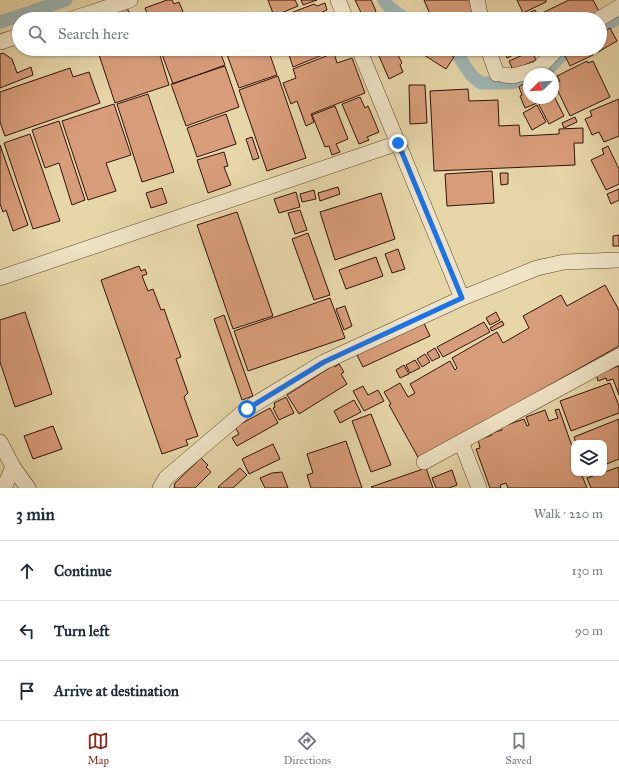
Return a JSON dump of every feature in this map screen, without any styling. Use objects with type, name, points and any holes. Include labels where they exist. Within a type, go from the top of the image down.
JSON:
[{"type":"street","points":[[93,12],[130,0]]},
{"type":"street","points":[[338,0],[343,12]]},
{"type":"street","points":[[477,0],[480,12]]},
{"type":"street","points":[[607,14],[619,7],[615,0]]},
{"type":"street","points":[[0,42],[12,38]]},
{"type":"street","points":[[361,56],[462,298]]},
{"type":"street","points":[[491,56],[500,75],[513,76],[538,69],[550,56]]},
{"type":"street","points":[[0,278],[398,143]]},
{"type":"street","points":[[160,488],[166,478],[247,409],[324,362],[462,298],[537,268],[564,262],[619,260]]},
{"type":"street","points":[[424,462],[619,356]]},
{"type":"street","points":[[0,442],[13,467],[28,488]]},
{"type":"street","points":[[461,442],[479,488]]},
{"type":"street","points":[[0,485],[4,488],[13,467]]},
{"type":"building","points":[[167,0],[172,0],[174,4],[179,2],[183,12],[146,12],[145,8]]},
{"type":"building","points":[[268,0],[295,0],[298,6],[284,12],[272,12]]},
{"type":"building","points":[[301,0],[317,0],[303,5]]},
{"type":"building","points":[[355,0],[371,0],[375,12],[361,12]]},
{"type":"building","points":[[424,0],[469,0],[474,12],[429,12]]},
{"type":"building","points":[[517,0],[546,0],[546,2],[523,12]]},
{"type":"building","points":[[569,0],[593,0],[599,12],[544,12]]},
{"type":"building","points":[[325,3],[327,10],[322,12],[293,12],[314,4],[317,6]]},
{"type":"building","points":[[127,7],[129,12],[112,12]]},
{"type":"building","points":[[610,28],[617,41],[607,47],[607,30]]},
{"type":"building","points":[[3,53],[12,59],[17,73],[31,67],[33,75],[0,88],[0,54]]},
{"type":"building","points":[[99,56],[160,56],[169,85],[115,103]]},
{"type":"building","points":[[163,56],[222,56],[225,65],[173,84]]},
{"type":"building","points":[[228,56],[270,56],[277,75],[239,88]]},
{"type":"building","points":[[289,56],[320,56],[293,67]]},
{"type":"building","points":[[326,56],[335,56],[337,63],[352,58],[365,93],[311,114],[314,122],[306,126],[297,101],[291,104],[283,83],[296,78],[293,69]]},
{"type":"building","points":[[379,56],[398,56],[402,63],[400,65],[403,72],[389,79]]},
{"type":"building","points":[[426,56],[454,57],[446,69]]},
{"type":"building","points":[[520,56],[534,56],[536,60],[513,70],[509,61]]},
{"type":"building","points":[[565,56],[591,56],[570,66]]},
{"type":"building","points":[[587,61],[588,63],[593,61],[610,97],[570,116],[559,93],[559,75]]},
{"type":"building","points":[[225,66],[239,107],[186,126],[171,84]]},
{"type":"building","points":[[70,68],[73,77],[89,72],[100,103],[5,136],[0,122],[0,92]]},
{"type":"building","points":[[278,76],[306,158],[267,171],[239,90]]},
{"type":"building","points":[[523,84],[523,103],[520,96],[522,95],[519,87]]},
{"type":"building","points":[[409,85],[425,85],[427,123],[410,124]]},
{"type":"building","points":[[468,89],[469,101],[498,100],[499,126],[519,125],[520,136],[559,134],[559,129],[583,128],[583,143],[574,143],[575,165],[434,171],[430,91]]},
{"type":"building","points":[[148,94],[174,172],[142,182],[117,104]]},
{"type":"building","points":[[360,97],[365,108],[368,106],[379,132],[367,137],[369,140],[359,144],[342,104]]},
{"type":"building","points":[[619,99],[619,136],[604,142],[599,132],[592,135],[585,119],[592,116],[590,111]]},
{"type":"building","points":[[114,104],[131,155],[106,163],[116,191],[88,200],[62,121]]},
{"type":"building","points":[[523,104],[535,104],[525,108]]},
{"type":"building","points":[[539,104],[558,104],[564,116],[549,124]]},
{"type":"building","points":[[537,105],[546,122],[532,130],[523,113]]},
{"type":"building","points":[[335,106],[348,139],[336,144],[340,152],[332,155],[329,146],[325,147],[312,115]]},
{"type":"building","points":[[226,114],[236,144],[197,157],[187,128]]},
{"type":"building","points":[[575,117],[577,122],[564,128],[562,123]]},
{"type":"building","points":[[59,121],[85,200],[72,205],[59,163],[45,168],[32,130]]},
{"type":"building","points":[[30,134],[60,221],[33,229],[4,143]]},
{"type":"building","points":[[252,137],[259,158],[253,160],[246,139]]},
{"type":"building","points":[[0,145],[28,225],[13,231],[6,210],[3,212],[0,204]]},
{"type":"building","points":[[608,146],[619,169],[619,184],[606,190],[591,160],[604,154],[602,149]]},
{"type":"building","points":[[224,152],[228,166],[224,167],[231,185],[208,193],[197,160]]},
{"type":"building","points":[[492,171],[494,203],[447,206],[445,174]]},
{"type":"building","points":[[500,173],[508,173],[508,184],[501,185]]},
{"type":"building","points":[[338,187],[340,194],[320,201],[318,193]]},
{"type":"building","points":[[162,188],[167,203],[151,208],[146,193]]},
{"type":"building","points":[[619,189],[619,200],[611,204],[607,194]]},
{"type":"building","points":[[314,190],[316,199],[302,202],[300,194]]},
{"type":"building","points":[[296,192],[300,207],[279,213],[274,199]]},
{"type":"building","points":[[381,193],[395,239],[335,260],[320,212]]},
{"type":"building","points":[[300,210],[307,230],[295,234],[288,213]]},
{"type":"building","points":[[237,212],[273,316],[233,329],[197,225]]},
{"type":"building","points":[[308,233],[330,295],[314,300],[292,239]]},
{"type":"building","points":[[619,235],[619,246],[613,246],[613,236]]},
{"type":"building","points":[[398,249],[405,269],[392,273],[385,254]]},
{"type":"building","points":[[376,257],[383,276],[346,289],[339,270]]},
{"type":"building","points":[[139,266],[141,271],[145,269],[147,274],[142,276],[148,291],[153,289],[161,310],[164,309],[181,357],[176,359],[188,393],[184,397],[198,436],[186,440],[188,445],[162,454],[101,280]]},
{"type":"building","points":[[605,285],[619,310],[619,346],[419,459],[389,405],[391,404],[384,392],[400,383],[408,397],[415,393],[410,384],[450,361],[455,370],[457,368],[452,358],[497,332],[503,343],[529,328],[523,316],[561,295],[567,306]]},
{"type":"building","points":[[330,298],[345,338],[248,371],[234,331]]},
{"type":"building","points":[[345,306],[352,326],[344,330],[336,309]]},
{"type":"building","points":[[25,312],[52,394],[15,407],[0,362],[0,320]]},
{"type":"building","points":[[496,312],[500,320],[490,325],[486,318]]},
{"type":"building","points":[[224,315],[253,396],[242,400],[214,319]]},
{"type":"building","points":[[423,321],[430,336],[363,367],[356,353]]},
{"type":"building","points":[[502,321],[504,325],[492,331],[490,328]]},
{"type":"building","points":[[484,322],[490,332],[443,357],[437,347]]},
{"type":"building","points":[[435,348],[440,357],[432,361],[427,353]]},
{"type":"building","points":[[425,354],[430,362],[422,367],[417,359]]},
{"type":"building","points":[[415,360],[420,368],[410,373],[406,365]]},
{"type":"building","points":[[339,364],[344,372],[341,374],[347,384],[299,414],[287,395],[334,365],[335,367]]},
{"type":"building","points":[[404,365],[409,374],[400,378],[396,370]]},
{"type":"building","points":[[619,366],[619,395],[613,379],[607,381],[606,378],[598,381],[595,371],[605,371]]},
{"type":"building","points":[[610,383],[619,406],[619,413],[571,431],[560,401]]},
{"type":"building","points":[[363,386],[368,395],[378,390],[384,401],[364,411],[353,391]]},
{"type":"building","points":[[286,397],[294,413],[279,420],[273,408],[275,407],[274,403]]},
{"type":"building","points":[[354,400],[361,412],[340,423],[334,411]]},
{"type":"building","points":[[270,408],[278,423],[237,446],[232,438],[239,434],[235,427]]},
{"type":"building","points":[[559,409],[571,443],[571,476],[582,476],[587,488],[508,488],[506,483],[500,485],[501,488],[490,488],[476,449],[480,448],[478,440],[502,430],[501,427],[524,419],[527,426],[529,425],[526,417],[545,410],[549,421],[558,418],[555,410]]},
{"type":"building","points":[[371,414],[391,465],[371,472],[352,421]]},
{"type":"building","points":[[619,419],[619,459],[607,464],[607,440],[575,440],[574,437]]},
{"type":"building","points":[[53,426],[62,449],[33,459],[24,436]]},
{"type":"building","points":[[346,441],[362,488],[311,488],[307,475],[313,473],[307,454]]},
{"type":"building","points":[[273,444],[280,459],[249,474],[242,459]]},
{"type":"building","points":[[201,458],[208,465],[206,467],[211,472],[195,488],[174,488],[175,483]]},
{"type":"building","points":[[619,467],[619,488],[591,488],[587,478],[593,476],[607,476],[607,471]]},
{"type":"building","points":[[240,468],[247,475],[233,488],[218,487]]},
{"type":"building","points":[[426,468],[433,488],[371,487]]},
{"type":"building","points":[[452,470],[457,485],[449,488],[436,488],[432,478]]},
{"type":"building","points":[[282,472],[288,488],[265,488],[260,478],[272,473]]},
{"type":"waterway","points":[[30,12],[66,0]]},
{"type":"waterway","points":[[384,0],[389,7],[396,12]]},
{"type":"waterway","points":[[0,22],[12,18]]},
{"type":"waterway","points":[[607,24],[614,20]]},
{"type":"waterway","points":[[459,56],[471,75],[481,83],[509,83],[523,80]]},
{"type":"waterway","points":[[549,68],[561,56]]},
{"type":"route","points":[[247,409],[324,362],[462,298],[398,143]]}]
